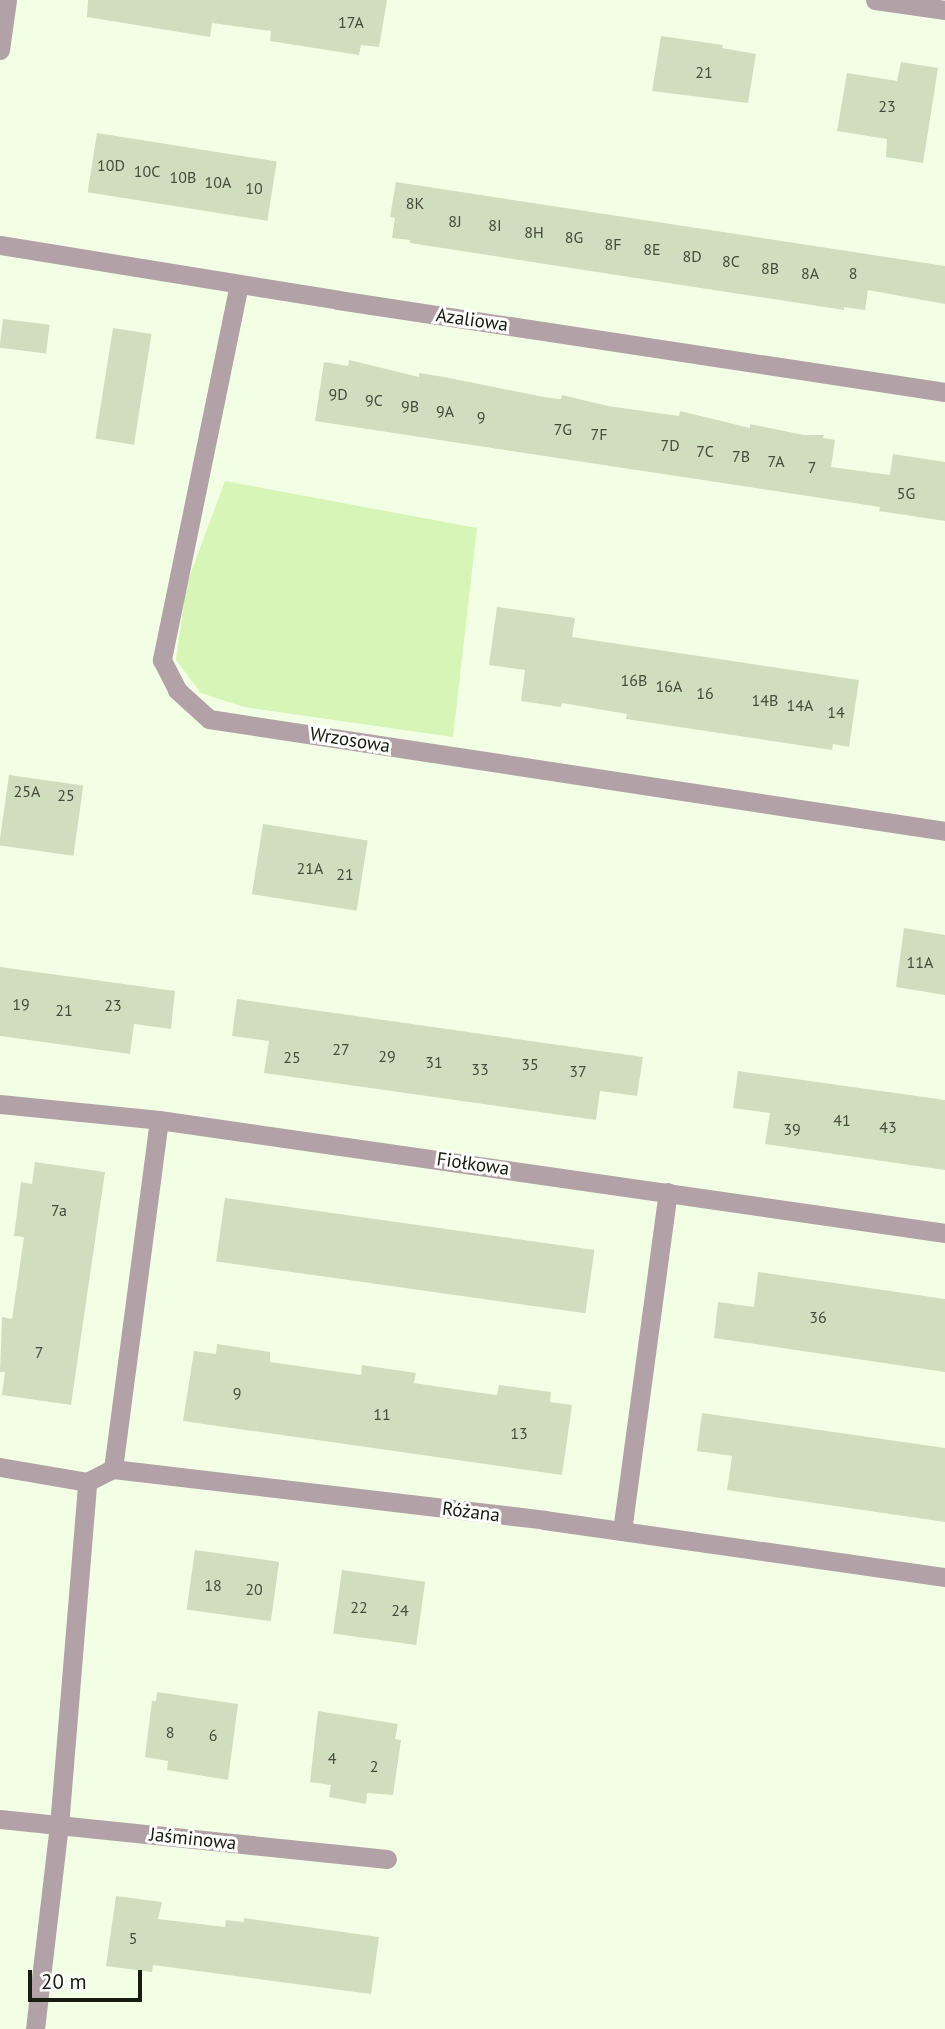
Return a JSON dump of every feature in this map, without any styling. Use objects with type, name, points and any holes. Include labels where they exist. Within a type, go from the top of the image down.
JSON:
[{"type":"street","points":[[0,50],[7,0]]},
{"type":"street","points":[[875,0],[945,10]]},
{"type":"street","name":"Azaliowa","points":[[0,245],[945,392]]},
{"type":"street","name":"Wrzosowa","points":[[239,284],[162,660],[177,690],[209,719],[945,831]]},
{"type":"street","name":"Fiołkowa","points":[[0,1104],[159,1120],[945,1233]]},
{"type":"street","points":[[0,1466],[88,1482],[113,1469],[159,1120]]},
{"type":"street","points":[[622,1531],[668,1192]]},
{"type":"street","name":"Różana","points":[[113,1469],[622,1531],[945,1577]]},
{"type":"street","points":[[35,2029],[59,1826],[88,1482]]},
{"type":"street","name":"Jaśminowa","points":[[0,1819],[387,1859]]},
{"type":"green space","points":[[225,481],[477,528],[453,737],[244,707],[201,693],[176,660],[186,586]]},
{"type":"building","points":[[88,0],[387,0],[379,47],[361,45],[359,55],[270,41],[271,31],[212,23],[210,37],[87,17]]},
{"type":"building","points":[[661,36],[723,45],[722,48],[756,54],[748,103],[652,91]]},
{"type":"building","points":[[901,62],[938,68],[923,163],[886,157],[887,139],[837,131],[847,73],[897,81]]},
{"type":"building","points":[[97,133],[277,161],[267,221],[88,192]]},
{"type":"building","points":[[396,182],[945,266],[945,304],[868,290],[865,310],[844,307],[844,310],[410,243],[410,240],[392,238],[395,218],[390,217]]},
{"type":"building","points":[[3,319],[50,325],[46,354],[0,348]]},
{"type":"building","points":[[113,328],[152,334],[134,445],[95,439]]},
{"type":"building","points":[[349,360],[419,377],[419,373],[549,398],[561,399],[562,395],[608,406],[679,416],[680,411],[750,428],[750,424],[804,435],[824,435],[823,438],[835,440],[831,467],[890,475],[893,454],[945,462],[945,521],[879,511],[880,507],[315,421],[324,362],[348,366]]},
{"type":"building","points":[[497,607],[575,618],[572,637],[859,680],[849,747],[833,744],[832,750],[626,719],[627,714],[562,703],[561,707],[521,701],[525,670],[489,665]]},
{"type":"building","points":[[9,775],[83,785],[73,856],[0,845]]},
{"type":"building","points":[[263,824],[368,841],[357,911],[252,894]]},
{"type":"building","points":[[904,928],[945,935],[945,995],[896,987]]},
{"type":"building","points":[[0,967],[175,991],[171,1029],[134,1024],[130,1054],[0,1036]]},
{"type":"building","points":[[237,999],[643,1057],[637,1096],[600,1091],[596,1120],[264,1073],[269,1041],[232,1036]]},
{"type":"building","points":[[738,1071],[945,1100],[945,1170],[765,1144],[770,1113],[733,1108]]},
{"type":"building","points":[[35,1162],[105,1172],[71,1405],[2,1395],[5,1372],[0,1372],[2,1317],[12,1319],[24,1237],[14,1236],[21,1182],[32,1184]]},
{"type":"building","points":[[225,1198],[594,1250],[585,1313],[216,1261]]},
{"type":"building","points":[[758,1272],[945,1299],[945,1372],[714,1338],[718,1302],[754,1307]]},
{"type":"building","points":[[217,1344],[270,1352],[270,1362],[361,1375],[362,1365],[416,1373],[414,1383],[475,1392],[497,1395],[499,1385],[551,1392],[550,1402],[572,1405],[562,1475],[183,1421],[194,1351],[216,1354]]},
{"type":"building","points":[[702,1413],[945,1448],[945,1522],[727,1490],[732,1456],[697,1451]]},
{"type":"building","points":[[195,1550],[279,1562],[271,1621],[187,1609]]},
{"type":"building","points":[[342,1570],[425,1582],[416,1645],[333,1633]]},
{"type":"building","points":[[157,1692],[238,1704],[228,1780],[167,1770],[168,1761],[145,1757],[152,1701],[156,1701]]},
{"type":"building","points":[[318,1711],[398,1724],[395,1739],[401,1740],[393,1795],[367,1793],[366,1804],[329,1797],[331,1785],[310,1782]]},
{"type":"building","points":[[116,1896],[162,1902],[158,1919],[225,1927],[226,1920],[244,1922],[244,1918],[379,1937],[371,1994],[153,1965],[152,1972],[106,1966]]}]
